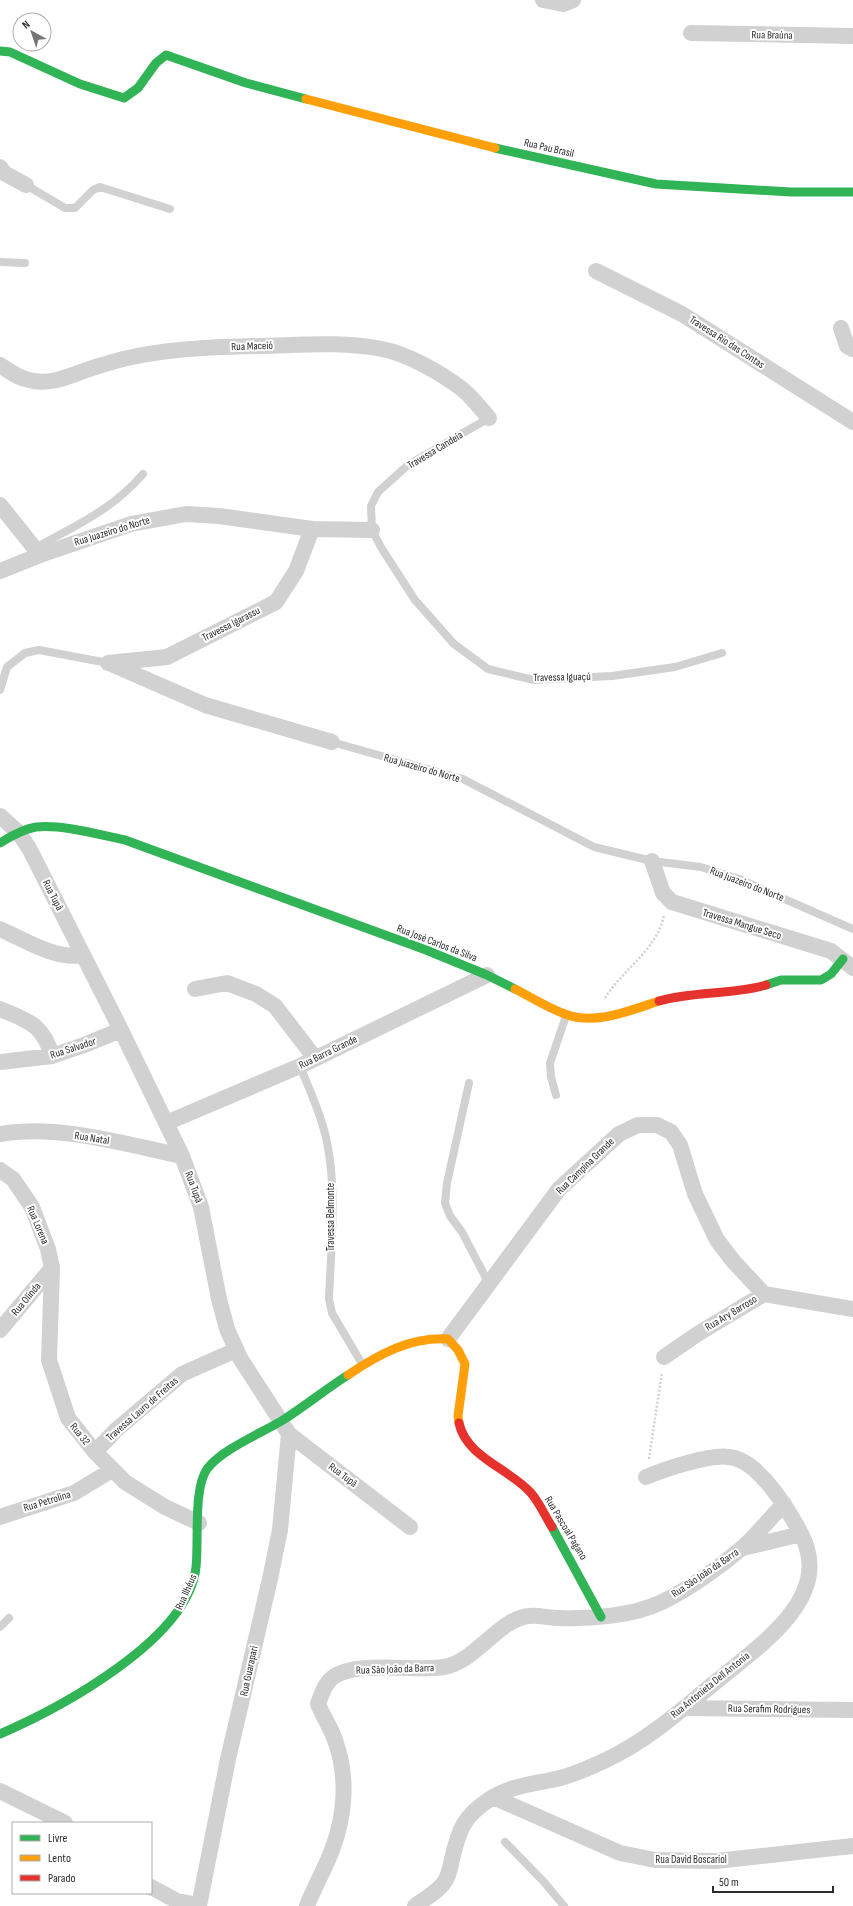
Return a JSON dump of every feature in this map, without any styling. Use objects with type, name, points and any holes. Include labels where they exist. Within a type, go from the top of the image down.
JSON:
[{"type":"street","points":[[543,0],[563,4],[573,0]]},
{"type":"street","name":"Rua Braúna","points":[[691,33],[853,36]]},
{"type":"street","name":"Rua Pau Brasil","points":[[0,51],[10,52],[68,81],[101,93],[124,98],[138,88],[156,63],[166,55],[246,83],[482,145],[656,184],[791,192],[853,192]]},
{"type":"street","points":[[0,167],[4,173],[26,185]]},
{"type":"street","name":"Travessa Rio das Contas","points":[[596,271],[682,314],[853,422]]},
{"type":"street","points":[[841,328],[847,346],[853,349]]},
{"type":"street","name":"Rua Maceió","points":[[0,365],[14,374],[29,380],[44,382],[64,378],[102,365],[136,356],[180,349],[305,344],[358,345],[383,349],[440,374],[464,390],[489,418]]},
{"type":"street","points":[[0,505],[37,551]]},
{"type":"street","name":"Rua Juazeiro do Norte","points":[[0,571],[37,551],[131,524],[186,514],[219,516],[312,529],[372,530]]},
{"type":"street","name":"Travessa Igarassu","points":[[108,663],[167,657],[276,602],[296,571],[312,529]]},
{"type":"street","name":"Rua Juazeiro do Norte","points":[[108,663],[205,705],[332,742]]},
{"type":"street","name":"Rua Tupã","points":[[0,816],[18,832],[29,848],[121,1030],[182,1156],[201,1207],[219,1299],[227,1329],[236,1350],[285,1428],[410,1527]]},
{"type":"street","name":"Rua José Carlos da Silva","points":[[0,842],[18,832],[36,827],[49,826],[125,840],[258,890],[426,950],[487,975],[566,1015],[581,1018],[596,1018],[617,1014],[661,1000],[684,996],[751,989],[781,980],[821,980],[848,963]]},
{"type":"street","points":[[652,861],[663,893],[668,899]]},
{"type":"street","name":"Travessa Mangue Seco","points":[[668,899],[695,910],[831,951],[848,963]]},
{"type":"street","points":[[0,929],[56,954],[72,957],[83,955]]},
{"type":"street","name":"Rua Barra Grande","points":[[166,1123],[300,1066],[487,975]]},
{"type":"street","points":[[195,989],[227,983],[256,994],[275,1006],[315,1058]]},
{"type":"street","points":[[0,1009],[26,1020],[40,1030],[48,1042],[52,1056]]},
{"type":"street","name":"Rua Salvador","points":[[0,1062],[52,1056],[84,1046],[121,1030]]},
{"type":"street","name":"Rua Campina Grande","points":[[448,1338],[488,1282],[559,1189],[597,1152],[619,1134],[638,1125],[657,1125],[671,1132],[680,1145],[695,1194],[717,1240],[734,1262],[764,1294]]},
{"type":"street","name":"Rua Natal","points":[[0,1134],[43,1132],[87,1136],[182,1156]]},
{"type":"street","name":"Rua Lorena","points":[[0,1170],[13,1179],[32,1207],[48,1249],[52,1268]]},
{"type":"street","name":"Rua Olinda","points":[[0,1330],[52,1268]]},
{"type":"street","name":"Rua 32","points":[[52,1268],[49,1360],[68,1418],[95,1452],[125,1482],[164,1507],[198,1523]]},
{"type":"street","name":"Rua Ary Barroso","points":[[664,1357],[699,1333],[764,1294],[853,1309]]},
{"type":"street","points":[[285,1428],[362,1365],[384,1352],[435,1338],[448,1338]]},
{"type":"street","name":"Rua Pascoal Pagano","points":[[448,1338],[458,1350],[465,1364],[458,1416],[460,1427],[465,1438],[476,1451],[514,1478],[531,1493],[560,1539],[601,1617]]},
{"type":"street","name":"Travessa Lauro de Freitas","points":[[95,1452],[116,1430],[182,1374],[236,1350]]},
{"type":"street","name":"Rua Ilhéus","points":[[0,1734],[17,1728],[61,1703],[109,1672],[149,1641],[175,1617],[196,1570],[201,1485],[207,1470],[219,1458],[285,1428]]},
{"type":"street","name":"Rua Guarapari","points":[[199,1906],[228,1759],[280,1530],[285,1428]]},
{"type":"street","name":"Rua Antonieta Dell Antonia","points":[[415,1906],[443,1884],[448,1876],[462,1825],[474,1810],[510,1788],[563,1777],[609,1759],[648,1735],[684,1708],[776,1631],[796,1607],[806,1589],[809,1569],[808,1550],[801,1534],[784,1504],[765,1479],[749,1465],[731,1457],[719,1457],[692,1462],[646,1477]]},
{"type":"street","name":"Rua Petrolina","points":[[0,1516],[74,1493],[112,1470]]},
{"type":"street","name":"Rua São João da Barra","points":[[307,1906],[332,1851],[340,1825],[344,1802],[341,1765],[336,1742],[318,1704],[324,1687],[330,1679],[338,1673],[362,1668],[446,1666],[469,1655],[519,1618],[530,1616],[558,1618],[601,1617],[635,1610],[662,1602],[696,1582],[743,1548],[784,1504]]},
{"type":"street","name":"Rua São João da Barra","points":[[743,1548],[801,1534]]},
{"type":"street","name":"Rua Serafim Rodrigues","points":[[684,1708],[853,1710]]},
{"type":"street","points":[[0,1791],[63,1822]]},
{"type":"street","name":"Rua David Boscariol","points":[[493,1797],[620,1853],[655,1860],[716,1861],[853,1846]]},
{"type":"street","points":[[152,1888],[177,1901],[199,1906]]},
{"type":"lane","points":[[26,185],[65,208],[75,208],[93,190],[100,187],[170,209]]},
{"type":"lane","points":[[0,262],[25,263]]},
{"type":"lane","name":"Travessa Candeia","points":[[372,530],[371,506],[378,492],[408,465],[489,418]]},
{"type":"lane","points":[[37,551],[94,516],[121,497],[143,474]]},
{"type":"lane","name":"Travessa Iguaçú","points":[[372,530],[415,600],[454,644],[488,669],[534,680],[612,676],[675,667],[722,653]]},
{"type":"lane","name":"Rua Juazeiro do Norte","points":[[0,690],[7,667],[14,660],[32,651],[39,650],[108,663]]},
{"type":"lane","name":"Rua Juazeiro do Norte","points":[[332,742],[463,779],[594,847],[652,861],[701,867],[740,879],[853,929]]},
{"type":"lane","points":[[556,1095],[551,1077],[550,1063],[566,1015]]},
{"type":"lane","name":"Travessa Belmonte","points":[[300,1066],[322,1123],[329,1158],[332,1196],[329,1299],[332,1313],[362,1365]]},
{"type":"lane","points":[[469,1084],[447,1183],[445,1203],[450,1216],[462,1232],[488,1282]]},
{"type":"lane","points":[[0,1628],[9,1618]]},
{"type":"lane","points":[[505,1842],[544,1882],[564,1906]]},
{"type":"path","points":[[596,1018],[602,1002],[610,990],[651,943],[662,925],[668,899]]},
{"type":"path","points":[[646,1477],[664,1357]]},
{"type":"traffic: fast","points":[[0,51],[10,52],[80,84],[124,98],[138,88],[156,63],[166,55],[246,83],[306,99]]},
{"type":"traffic: fast","points":[[495,148],[656,184],[791,192],[853,192]]},
{"type":"traffic: fast","points":[[0,843],[26,829],[46,826],[81,830],[125,840],[426,950],[487,975],[515,989]]},
{"type":"traffic: fast","points":[[766,985],[781,980],[821,980],[831,974],[843,959]]},
{"type":"traffic: fast","points":[[0,1734],[55,1707],[87,1689],[118,1668],[147,1645],[171,1620],[188,1594],[196,1567],[198,1502],[200,1489],[207,1469],[232,1448],[283,1420],[348,1375]]},
{"type":"traffic: fast","points":[[552,1527],[601,1617]]},
{"type":"traffic: slow","points":[[306,99],[495,148]]},
{"type":"traffic: slow","points":[[515,989],[559,1012],[577,1017],[588,1018],[601,1018],[659,1001]]},
{"type":"traffic: slow","points":[[348,1375],[371,1360],[395,1348],[421,1341],[448,1339],[458,1350],[465,1364],[458,1416],[459,1423]]},
{"type":"traffic: jam","points":[[659,1001],[766,985]]},
{"type":"traffic: jam","points":[[459,1423],[463,1435],[479,1454],[522,1484],[531,1493],[552,1527]]}]
